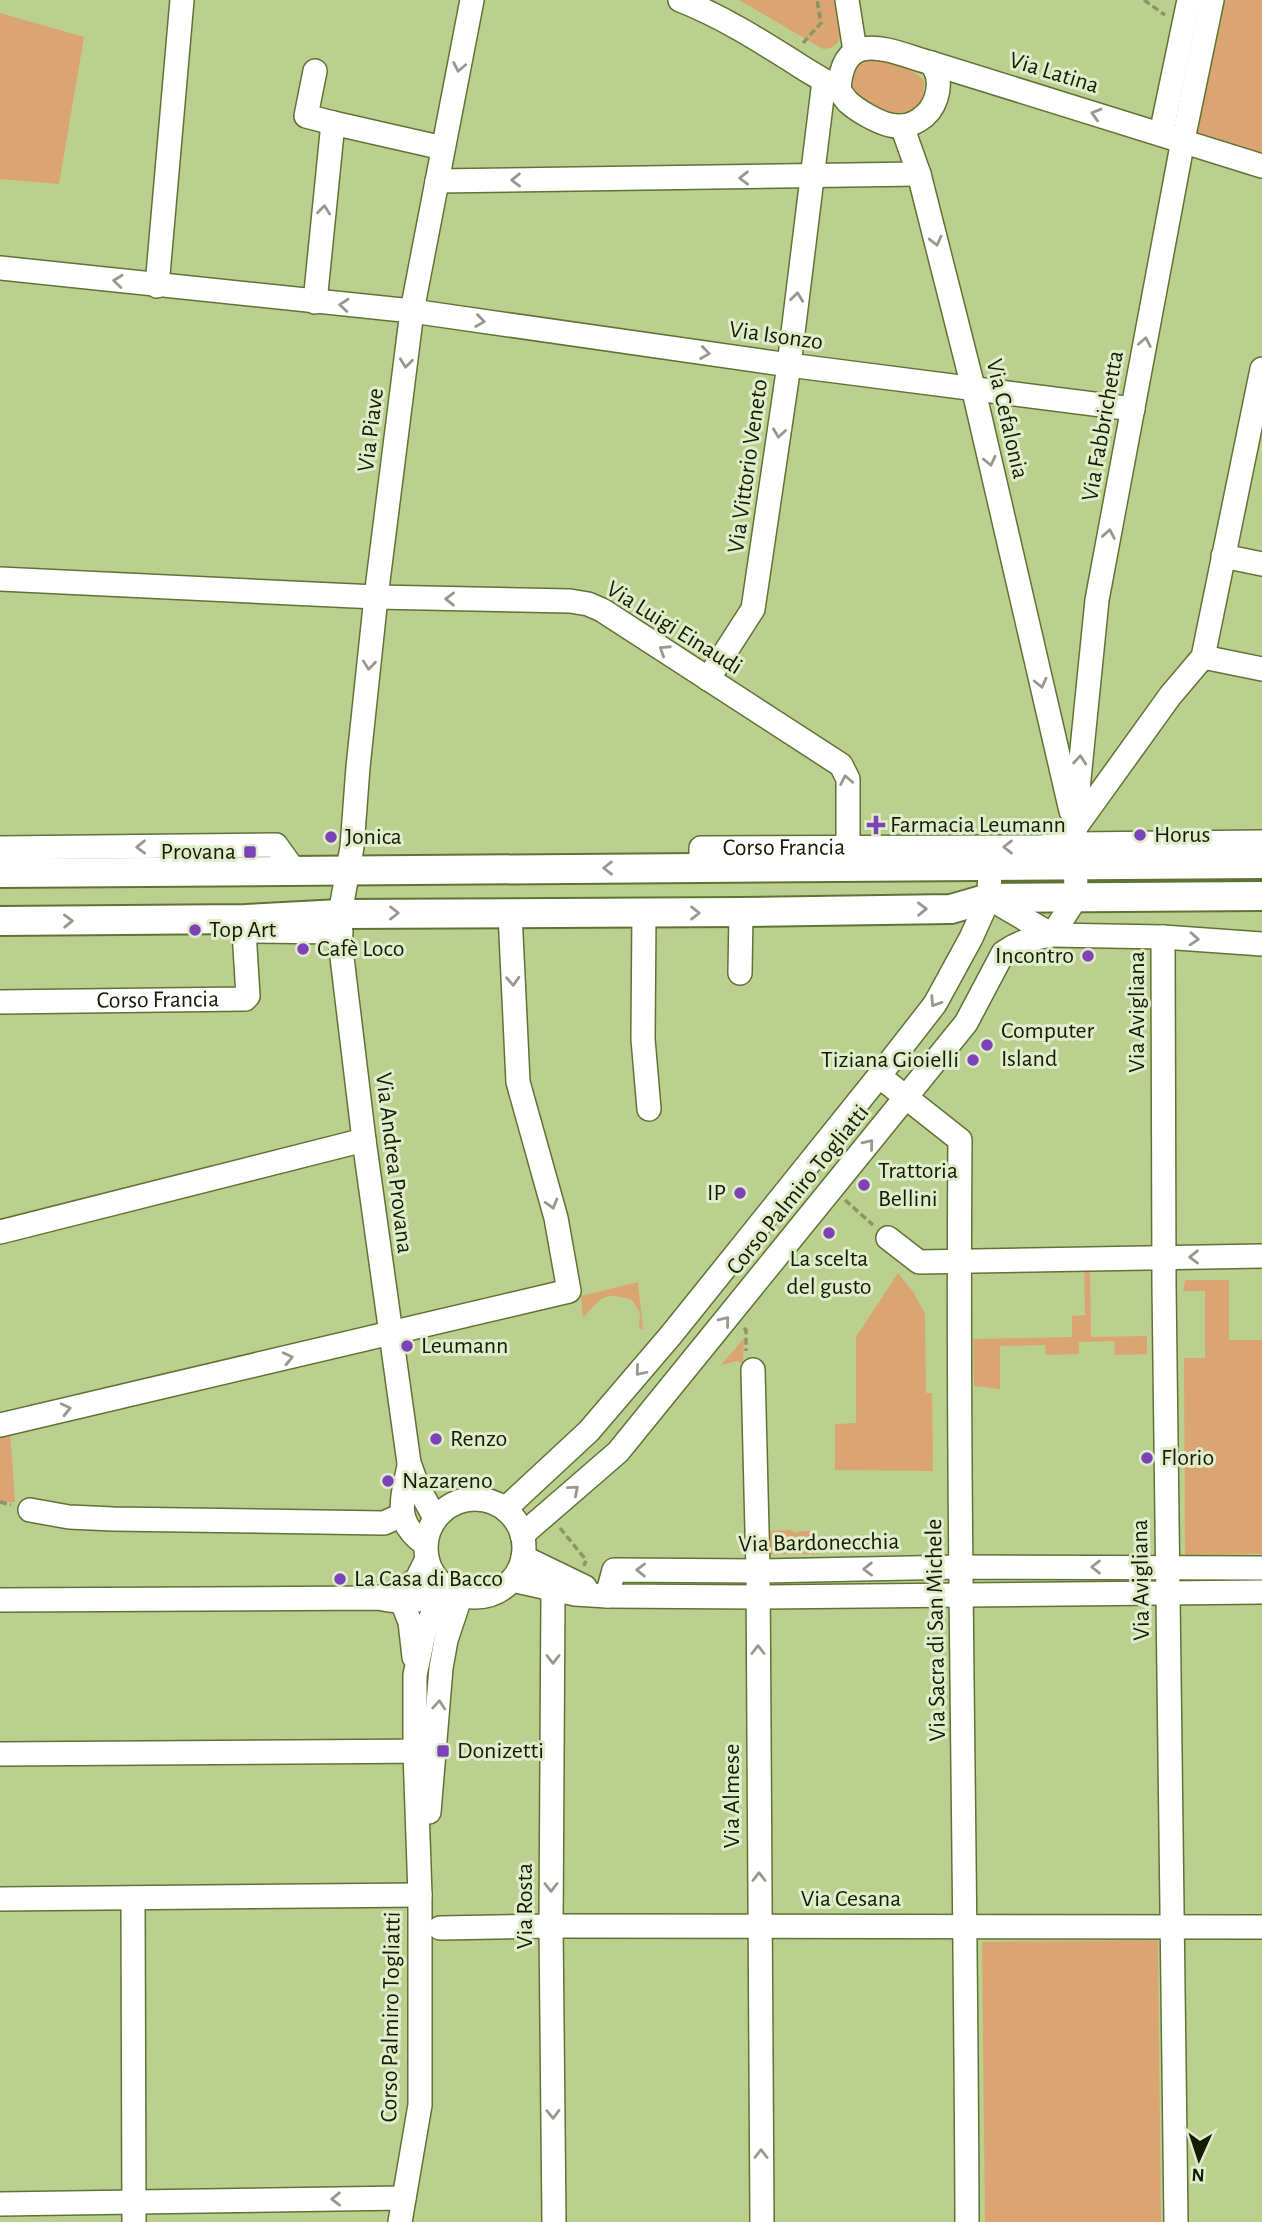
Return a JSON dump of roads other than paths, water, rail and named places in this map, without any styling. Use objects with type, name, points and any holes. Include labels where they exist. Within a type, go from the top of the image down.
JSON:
[{"type":"main road","name":"Corso Francia","points":[[0,873],[990,865],[1076,846],[1262,864]]},
{"type":"main road","points":[[0,921],[245,925],[341,923],[510,913],[951,909],[989,898],[1262,897]]},
{"type":"street","points":[[157,286],[182,0]]},
{"type":"street","name":"Via Piave","points":[[348,870],[376,597],[412,311],[472,0]]},
{"type":"street","points":[[680,0],[720,18],[789,59],[831,86],[849,103],[889,125],[902,126],[924,118],[936,100],[938,79],[931,63],[876,48],[864,48],[846,60],[831,86]]},
{"type":"street","points":[[847,0],[856,51]]},
{"type":"street","name":"Via Fabbrichetta","points":[[1076,846],[1083,726],[1097,600],[1132,409],[1189,0]]},
{"type":"street","name":"Via Fabbrichetta","points":[[1172,137],[1212,0]]},
{"type":"street","name":"Via Latina","points":[[931,63],[1262,166]]},
{"type":"street","points":[[315,71],[306,116],[443,148]]},
{"type":"street","name":"Via Vittorio Veneto","points":[[708,679],[754,609],[789,365],[812,177],[831,86]]},
{"type":"street","points":[[315,302],[333,123]]},
{"type":"street","name":"Via Cefalonia","points":[[902,126],[919,174],[973,387],[1076,846]]},
{"type":"street","points":[[437,181],[919,174]]},
{"type":"street","name":"Via Isonzo","points":[[0,268],[412,311],[789,365],[1132,409]]},
{"type":"street","points":[[1052,935],[1076,898],[1076,846],[1170,696],[1203,657],[1223,556],[1251,477],[1262,369]]},
{"type":"street","points":[[1223,556],[1262,564]]},
{"type":"street","name":"Via Luigi Einaudi","points":[[0,579],[376,597],[570,601],[588,604],[602,610],[841,765],[848,779],[849,848]]},
{"type":"street","points":[[1203,657],[1262,669]]},
{"type":"street","points":[[1051,727],[1083,726]]},
{"type":"street","name":"Corso Francia","points":[[701,867],[701,848],[1041,847],[1262,842]]},
{"type":"street","points":[[0,848],[276,845],[294,870]]},
{"type":"street","name":"Corso Palmiro Togliatti","points":[[505,1509],[589,1431],[671,1335],[935,1003],[971,938],[989,898],[990,865]]},
{"type":"street","name":"Via Andrea Provana","points":[[348,870],[341,923],[341,949],[364,1140],[409,1463],[417,1485],[435,1518]]},
{"type":"street","points":[[989,898],[1052,935],[1163,937],[1262,944]]},
{"type":"street","points":[[740,973],[741,912]]},
{"type":"street","points":[[0,1425],[569,1291],[556,1218],[517,1082],[510,913]]},
{"type":"street","points":[[644,913],[643,1039],[649,1109]]},
{"type":"street","name":"Corso Francia","points":[[0,1002],[245,999],[248,996],[245,925]]},
{"type":"street","name":"Corso Palmiro Togliatti","points":[[523,1546],[547,1513],[618,1452],[730,1316],[966,1023],[1003,953],[1030,939],[1052,935]]},
{"type":"street","name":"Via Avigliana","points":[[1163,937],[1163,1259],[1176,2222]]},
{"type":"street","name":"Via Sacra di San Michele","points":[[879,1076],[908,1096],[960,1140],[960,1567],[966,1926],[967,2222]]},
{"type":"street","points":[[0,1232],[364,1140]]},
{"type":"street","points":[[888,1238],[919,1262],[1262,1256]]},
{"type":"street","name":"Via Almese","points":[[753,1370],[758,1571],[762,2222]]},
{"type":"street","name":"Via Andrea Provana","points":[[402,1515],[409,1463]]},
{"type":"street","points":[[0,1600],[378,1598],[402,1602],[453,1591],[487,1595],[505,1587],[517,1573],[523,1546],[514,1518],[489,1500],[466,1499],[455,1502],[435,1518],[429,1530],[417,1579],[398,1591],[378,1598]]},
{"type":"street","points":[[30,1510],[69,1517],[113,1519],[384,1523],[402,1515],[406,1526],[426,1551],[434,1575],[453,1591]]},
{"type":"street","points":[[523,1546],[578,1585],[607,1596]]},
{"type":"street","name":"Via Bardonecchia","points":[[607,1596],[614,1570],[1262,1568]]},
{"type":"street","points":[[512,1580],[553,1591],[607,1596],[1262,1592]]},
{"type":"street","name":"Corso Palmiro Togliatti","points":[[415,1674],[424,1633],[453,1591]]},
{"type":"street","name":"Corso Palmiro Togliatti","points":[[400,2222],[420,2105],[420,1895],[425,1751],[450,1626],[453,1591]]},
{"type":"street","name":"Via Rosta","points":[[553,1591],[551,1926],[554,2222]]},
{"type":"street","name":"Corso Palmiro Togliatti","points":[[402,1602],[410,1622],[425,1751]]},
{"type":"street","points":[[0,1754],[425,1751]]},
{"type":"street","points":[[0,1899],[420,1895]]},
{"type":"street","points":[[133,1898],[134,2212]]},
{"type":"street","name":"Via Cesana","points":[[440,1928],[1262,1927]]},
{"type":"street","points":[[0,2204],[134,2212],[404,2199]]},
{"type":"place","name":"Farmacia Leumann","points":[[876,825]]},
{"type":"place","name":"Horus","points":[[1140,835]]},
{"type":"place","name":"Jonica","points":[[331,837]]},
{"type":"place","name":"Provana","points":[[250,852]]},
{"type":"place","name":"Top Art","points":[[195,930]]},
{"type":"place","name":"Cafè Loco","points":[[303,949]]},
{"type":"place","name":"Incontro","points":[[1088,956]]},
{"type":"place","name":"Computer Island","points":[[987,1045]]},
{"type":"place","name":"Tiziana Gioielli","points":[[973,1060]]},
{"type":"place","name":"Trattoria Bellini","points":[[864,1185]]},
{"type":"place","name":"IP","points":[[740,1193]]},
{"type":"place","name":"La scelta del gusto","points":[[829,1233]]},
{"type":"place","name":"Leumann","points":[[407,1346]]},
{"type":"place","name":"Renzo","points":[[436,1439]]},
{"type":"place","name":"Florio","points":[[1147,1458]]},
{"type":"place","name":"Nazareno","points":[[388,1481]]},
{"type":"place","name":"La Casa di Bacco","points":[[340,1579]]},
{"type":"place","name":"Donizetti","points":[[443,1751]]}]
